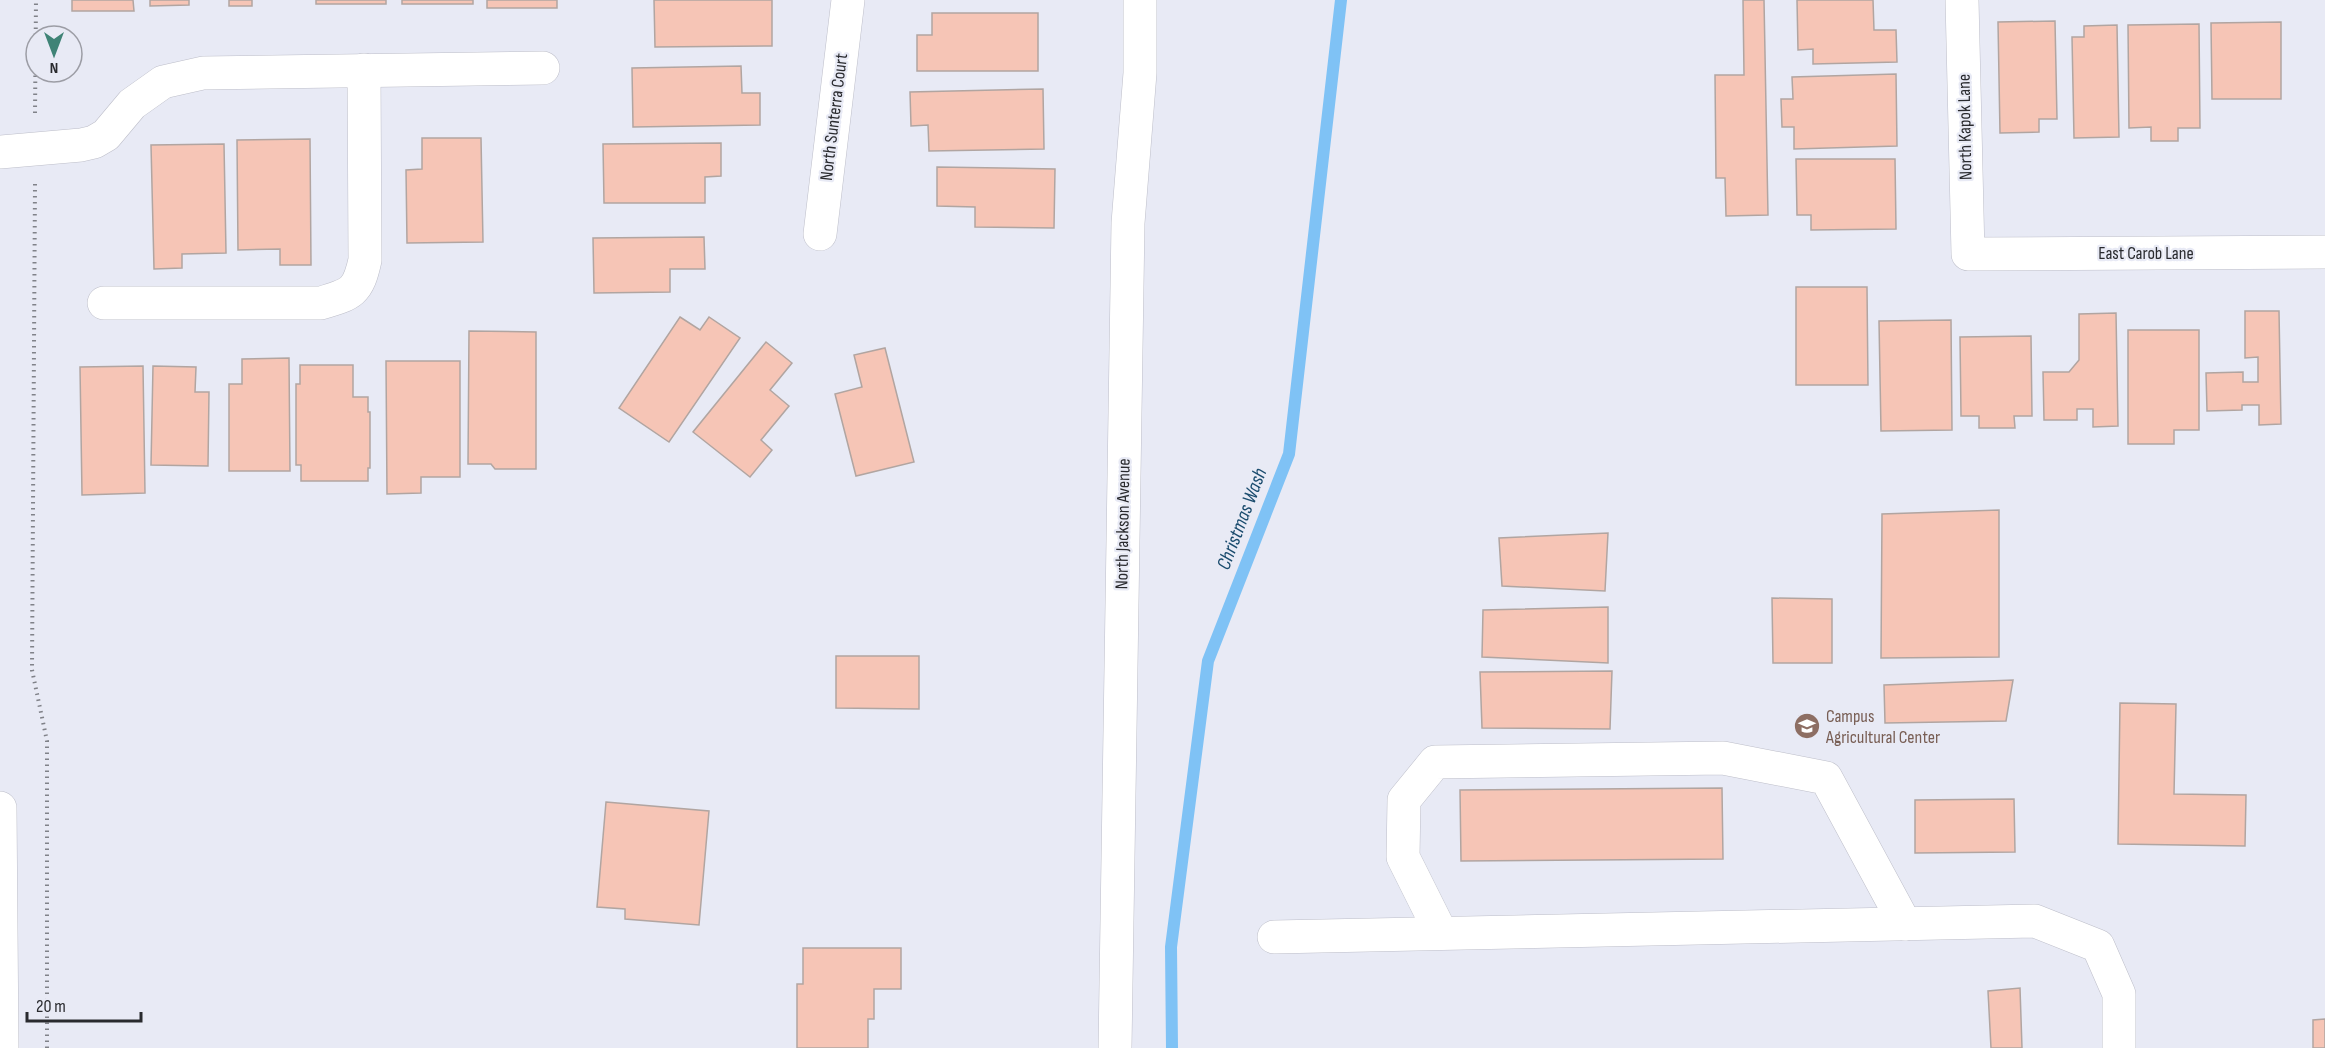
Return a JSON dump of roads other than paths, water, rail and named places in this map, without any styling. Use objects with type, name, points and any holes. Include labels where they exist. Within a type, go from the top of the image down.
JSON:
[{"type":"street","name":"North Sunterra Court","points":[[819,234],[848,0]]},
{"type":"street","name":"North Jackson Avenue","points":[[1115,1048],[1128,223],[1140,73],[1140,0]]},
{"type":"street","name":"North Kapok Lane","points":[[1962,0],[1968,254]]},
{"type":"street","points":[[0,152],[94,142],[106,135],[132,104],[148,92],[163,82],[186,76],[229,71],[543,68]]},
{"type":"street","points":[[104,303],[321,303],[346,296],[361,281],[366,260],[364,70]]},
{"type":"street","name":"East Carob Lane","points":[[1968,254],[2325,252]]},
{"type":"street","points":[[1441,933],[1403,857],[1404,800],[1435,762],[1723,758],[1826,778],[1905,924]]},
{"type":"street","points":[[0,808],[2,1048]]},
{"type":"street","points":[[1274,937],[2035,921],[2098,946],[2119,994],[2119,1048]]},
{"type":"waterway","name":"Christmas Wash","points":[[1172,1048],[1171,947],[1208,661],[1289,454],[1341,0]]},
{"type":"place","name":"Campus Agricultural Center","points":[[1807,726]]}]
